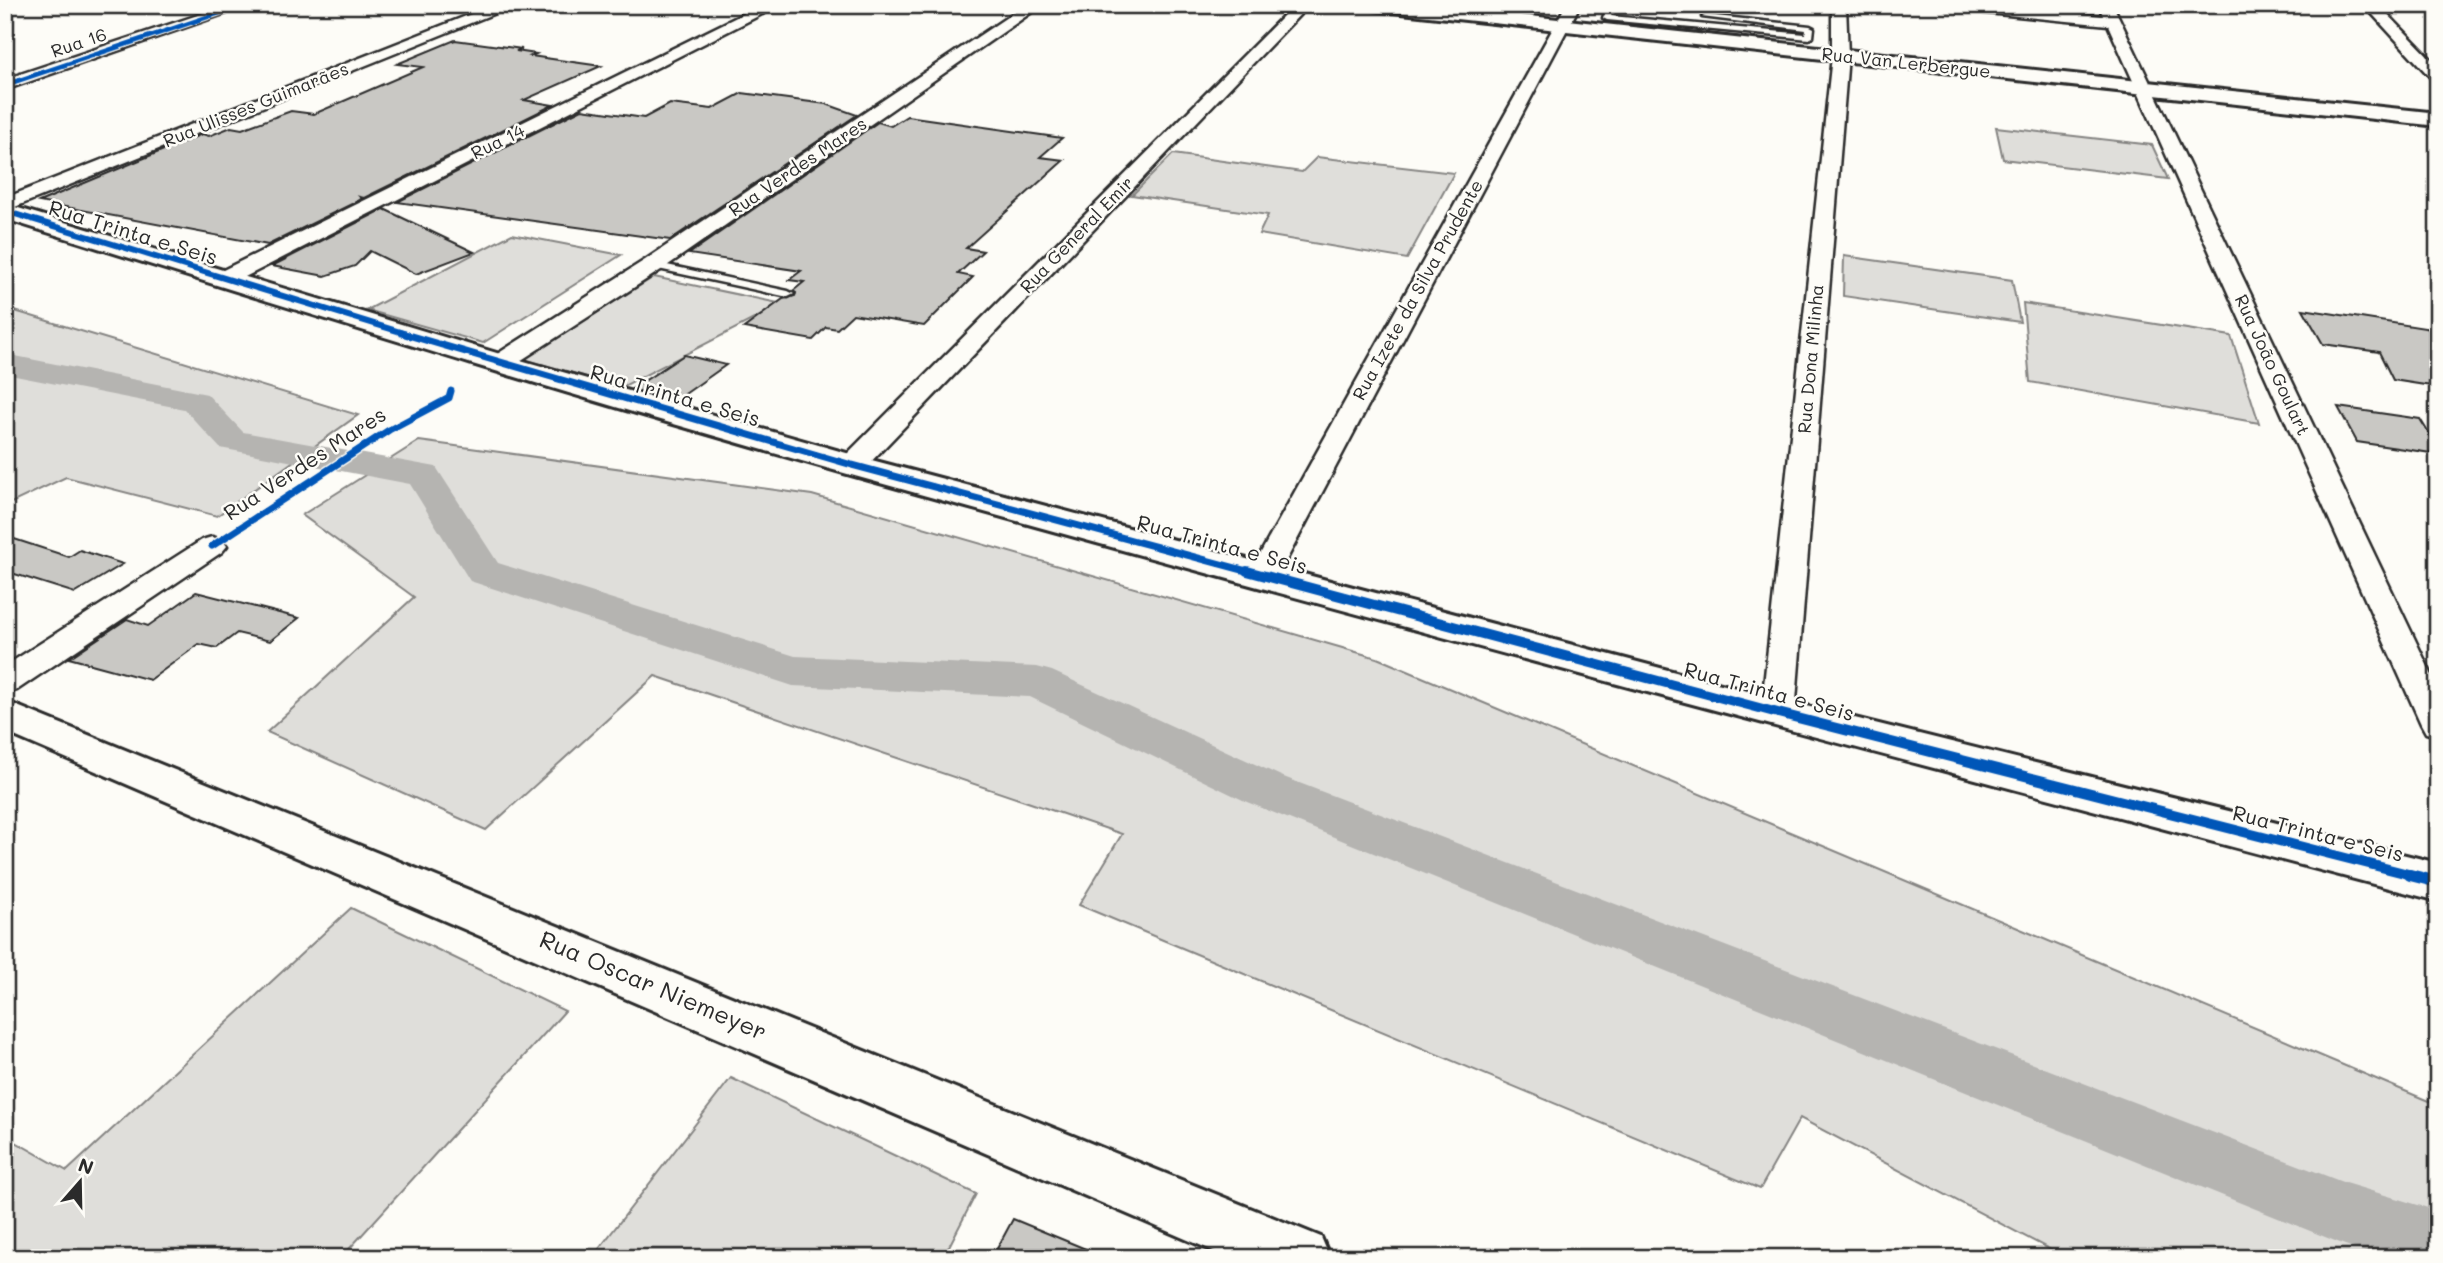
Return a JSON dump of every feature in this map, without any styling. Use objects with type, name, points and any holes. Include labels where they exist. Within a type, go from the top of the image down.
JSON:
[{"type":"street","name":"Rua 16","points":[[5,85],[243,5]]},
{"type":"street","name":"Rua Ulisses Guimarães","points":[[5,205],[508,5]]},
{"type":"street","name":"Rua 14","points":[[223,279],[773,5]]},
{"type":"street","name":"Rua Verdes Mares","points":[[500,363],[653,265],[1035,5]]},
{"type":"street","name":"Rua General Emir","points":[[852,465],[1302,5]]},
{"type":"street","name":"Rua Van Lerbergue","points":[[1374,5],[1568,15],[1840,56],[2438,120]]},
{"type":"street","name":"Rua Dona Milinha","points":[[1778,713],[1840,56],[1839,5]]},
{"type":"street","points":[[1947,5],[2113,21]]},
{"type":"street","name":"Rua João Goulart","points":[[2106,5],[2438,724]]},
{"type":"street","points":[[2371,5],[2438,75]]},
{"type":"street","name":"Rua Izete da Silva Prudente","points":[[1264,574],[1568,15]]},
{"type":"street","name":"Rua Trinta e Seis","points":[[5,211],[500,363],[852,465],[1778,713],[2438,882]]},
{"type":"street","name":"Rua Verdes Mares","points":[[5,682],[212,546]]},
{"type":"street","name":"Rua Oscar Niemeyer","points":[[5,715],[1300,1258]]},
{"type":"lane","points":[[1611,5],[1607,18],[1810,37],[1810,28],[1706,17]]},
{"type":"lane","points":[[653,265],[788,294]]},
{"type":"shaded area","points":[[1996,127],[2152,145],[2168,179],[2003,159]]},
{"type":"shaded area","points":[[1173,154],[1302,172],[1317,157],[1454,173],[1407,259],[1259,234],[1268,215],[1132,195]]},
{"type":"shaded area","points":[[512,234],[621,255],[483,343],[367,310]]},
{"type":"shaded area","points":[[1844,256],[2012,280],[2020,322],[1843,296]]},
{"type":"shaded area","points":[[654,277],[783,304],[622,387],[523,359]]},
{"type":"shaded area","points":[[2023,303],[2231,336],[2259,423],[2030,382]]},
{"type":"shaded area","points":[[5,308],[358,415],[217,516],[66,477],[5,506]]},
{"type":"shaded area","points":[[419,441],[812,495],[1377,658],[2438,1105],[2438,1258],[2066,1258],[1800,1118],[1760,1189],[1079,905],[1122,834],[655,676],[486,830],[267,732],[414,597],[302,515]]},
{"type":"shaded area","points":[[351,908],[565,1011],[341,1258],[5,1258],[5,1136],[67,1171]]},
{"type":"shaded area","points":[[731,1078],[976,1194],[943,1258],[592,1258]]},
{"type":"building","points":[[455,40],[522,49],[516,51],[536,54],[531,56],[601,66],[524,100],[553,105],[364,198],[360,197],[362,199],[268,245],[39,202],[202,134],[209,136],[231,127],[242,129],[291,111],[314,114],[423,67],[397,64]]},
{"type":"building","points":[[742,93],[826,104],[857,115],[670,240],[397,202],[582,109],[644,118],[670,104],[712,109]]},
{"type":"building","points":[[907,116],[1062,138],[1040,157],[1064,160],[966,248],[983,251],[958,274],[973,277],[924,326],[853,314],[837,329],[826,327],[813,340],[744,328],[783,299],[795,296],[793,291],[804,282],[789,280],[801,271],[689,254],[878,122],[891,126]]},
{"type":"building","points":[[384,209],[474,252],[416,274],[370,251],[355,266],[325,276],[272,266]]},
{"type":"building","points":[[2303,309],[2438,330],[2438,387],[2393,380],[2379,352],[2323,344]]},
{"type":"building","points":[[684,355],[726,365],[675,401],[632,389]]},
{"type":"building","points":[[2338,407],[2420,419],[2438,448],[2438,454],[2357,442]]},
{"type":"building","points":[[5,536],[69,557],[80,550],[123,564],[75,593],[5,571]]},
{"type":"building","points":[[196,592],[299,618],[270,641],[237,633],[217,648],[199,644],[150,680],[69,658],[127,619],[148,626]]},
{"type":"building","points":[[1013,1219],[1105,1257],[1105,1258],[992,1258]]},
{"type":"waterway","points":[[5,364],[195,401],[232,441],[423,475],[484,572],[793,671],[1037,682],[1264,789],[2345,1214],[2438,1243]]},
{"type":"cycle path","points":[[5,85],[243,5]]},
{"type":"cycle path","points":[[5,211],[500,363],[852,465],[1778,713],[2438,882]]},
{"type":"cycle path","points":[[212,546],[389,430],[449,398],[451,391]]}]
